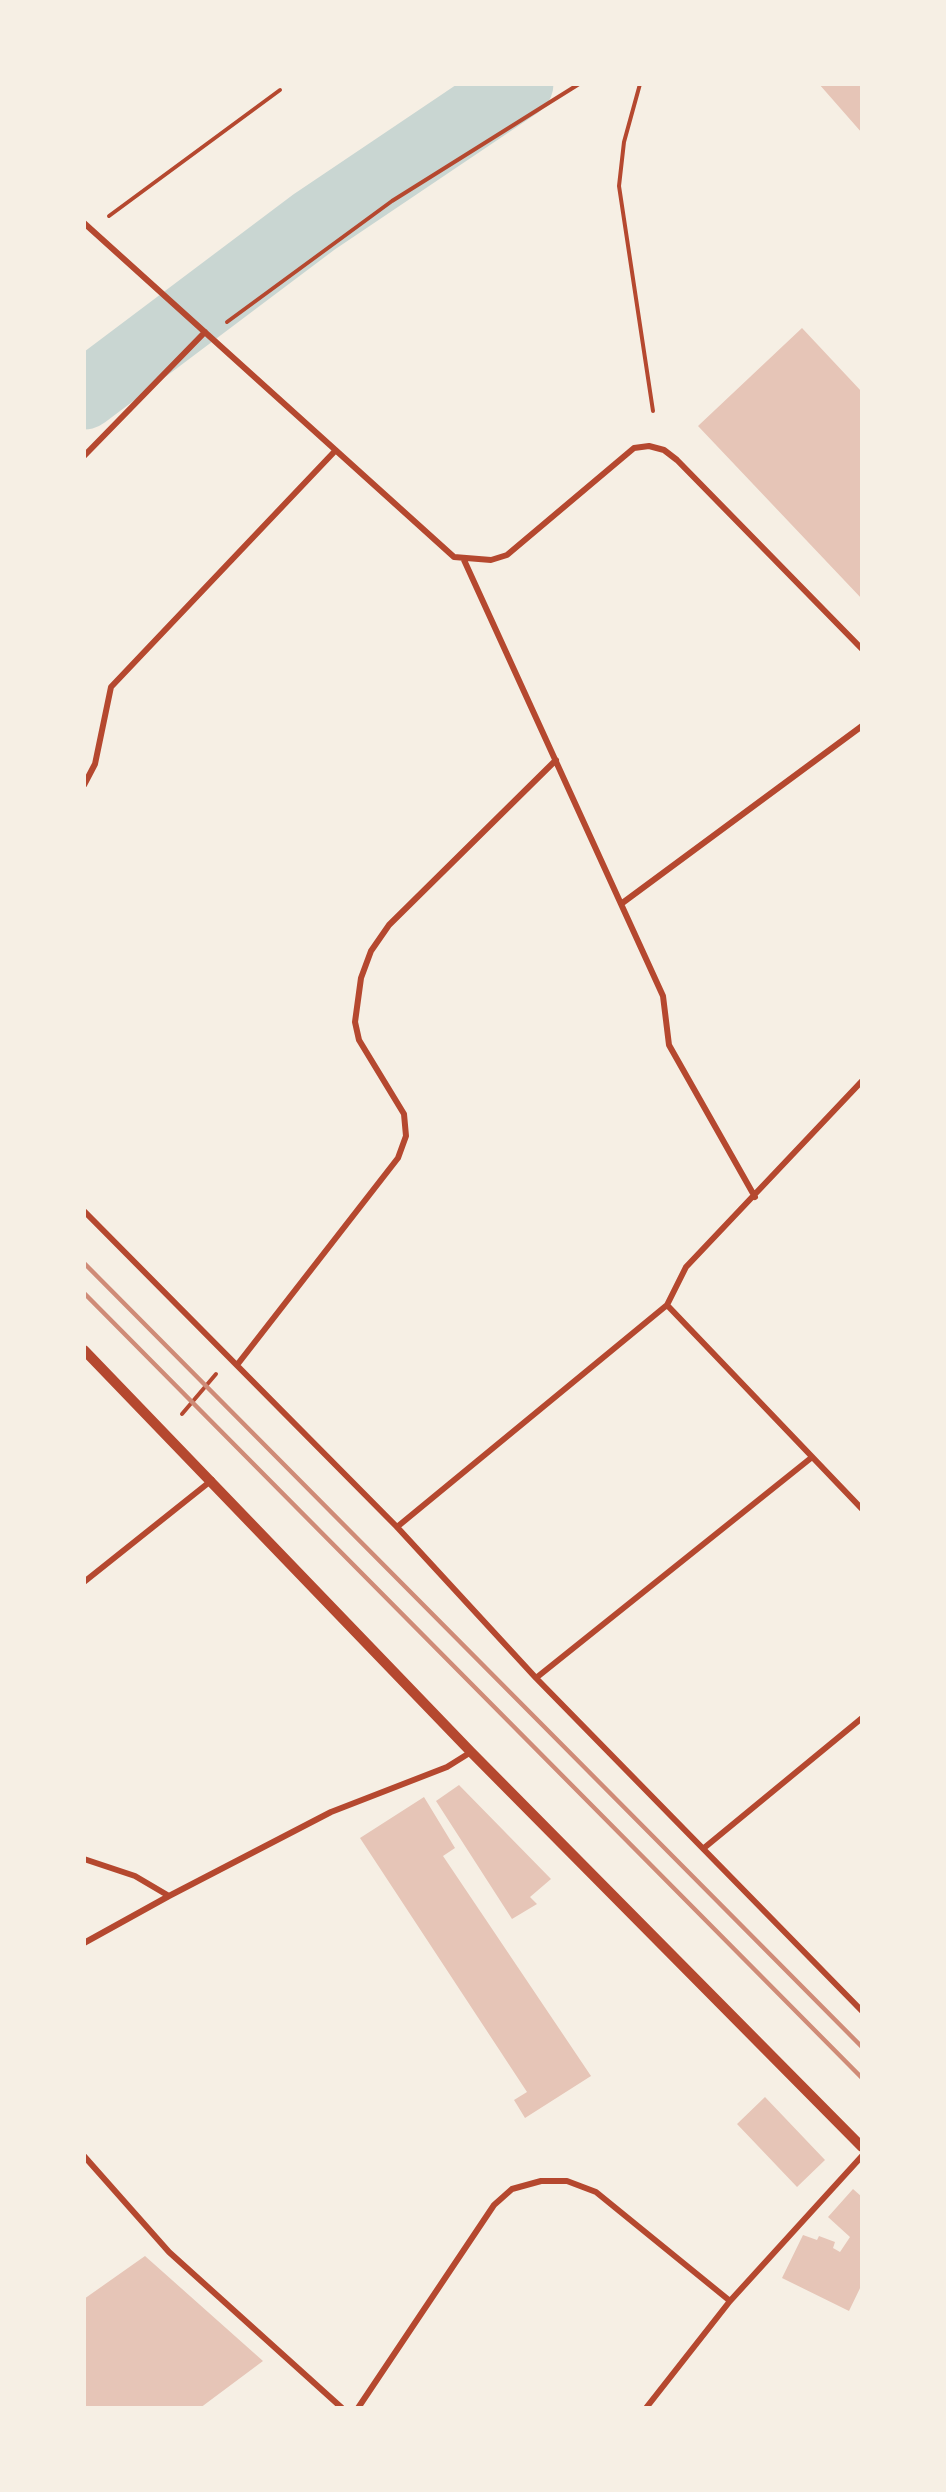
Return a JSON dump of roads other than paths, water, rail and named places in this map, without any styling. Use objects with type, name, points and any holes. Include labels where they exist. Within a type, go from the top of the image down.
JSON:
[{"type":"street","points":[[84,223],[454,557],[464,560],[491,560],[507,555],[634,448],[649,446],[664,450],[677,459],[862,649]]},
{"type":"street","points":[[84,456],[205,332]]},
{"type":"street","points":[[84,785],[95,765],[111,687],[335,451]]},
{"type":"street","points":[[464,560],[663,996],[669,1045],[755,1197]]},
{"type":"street","points":[[621,904],[862,726]]},
{"type":"street","points":[[237,1365],[398,1158],[406,1136],[404,1114],[359,1040],[355,1022],[361,978],[371,951],[389,925],[556,760]]},
{"type":"street","points":[[397,1527],[667,1305],[686,1267],[755,1197],[862,1081]]},
{"type":"street","points":[[84,1210],[397,1527],[536,1678],[862,2011]]},
{"type":"street","points":[[667,1305],[862,1509]]},
{"type":"street","points":[[84,1350],[212,1480],[471,1752],[862,2147]]},
{"type":"street","points":[[536,1678],[811,1458]]},
{"type":"street","points":[[84,1582],[212,1480]]},
{"type":"street","points":[[704,1848],[862,1718]]},
{"type":"street","points":[[84,1943],[331,1812],[447,1767],[471,1752]]},
{"type":"street","points":[[84,1859],[135,1876],[169,1896]]},
{"type":"street","points":[[84,2156],[169,2252],[342,2408]]},
{"type":"street","points":[[646,2408],[730,2301],[862,2156]]},
{"type":"street","points":[[358,2408],[494,2205],[512,2188],[541,2181],[567,2181],[596,2192],[730,2301]]},
{"type":"waterway","points":[[84,395],[314,222],[519,84]]},
{"type":"railway","points":[[84,1263],[862,2047]]},
{"type":"railway","points":[[84,1293],[862,2078]]}]
